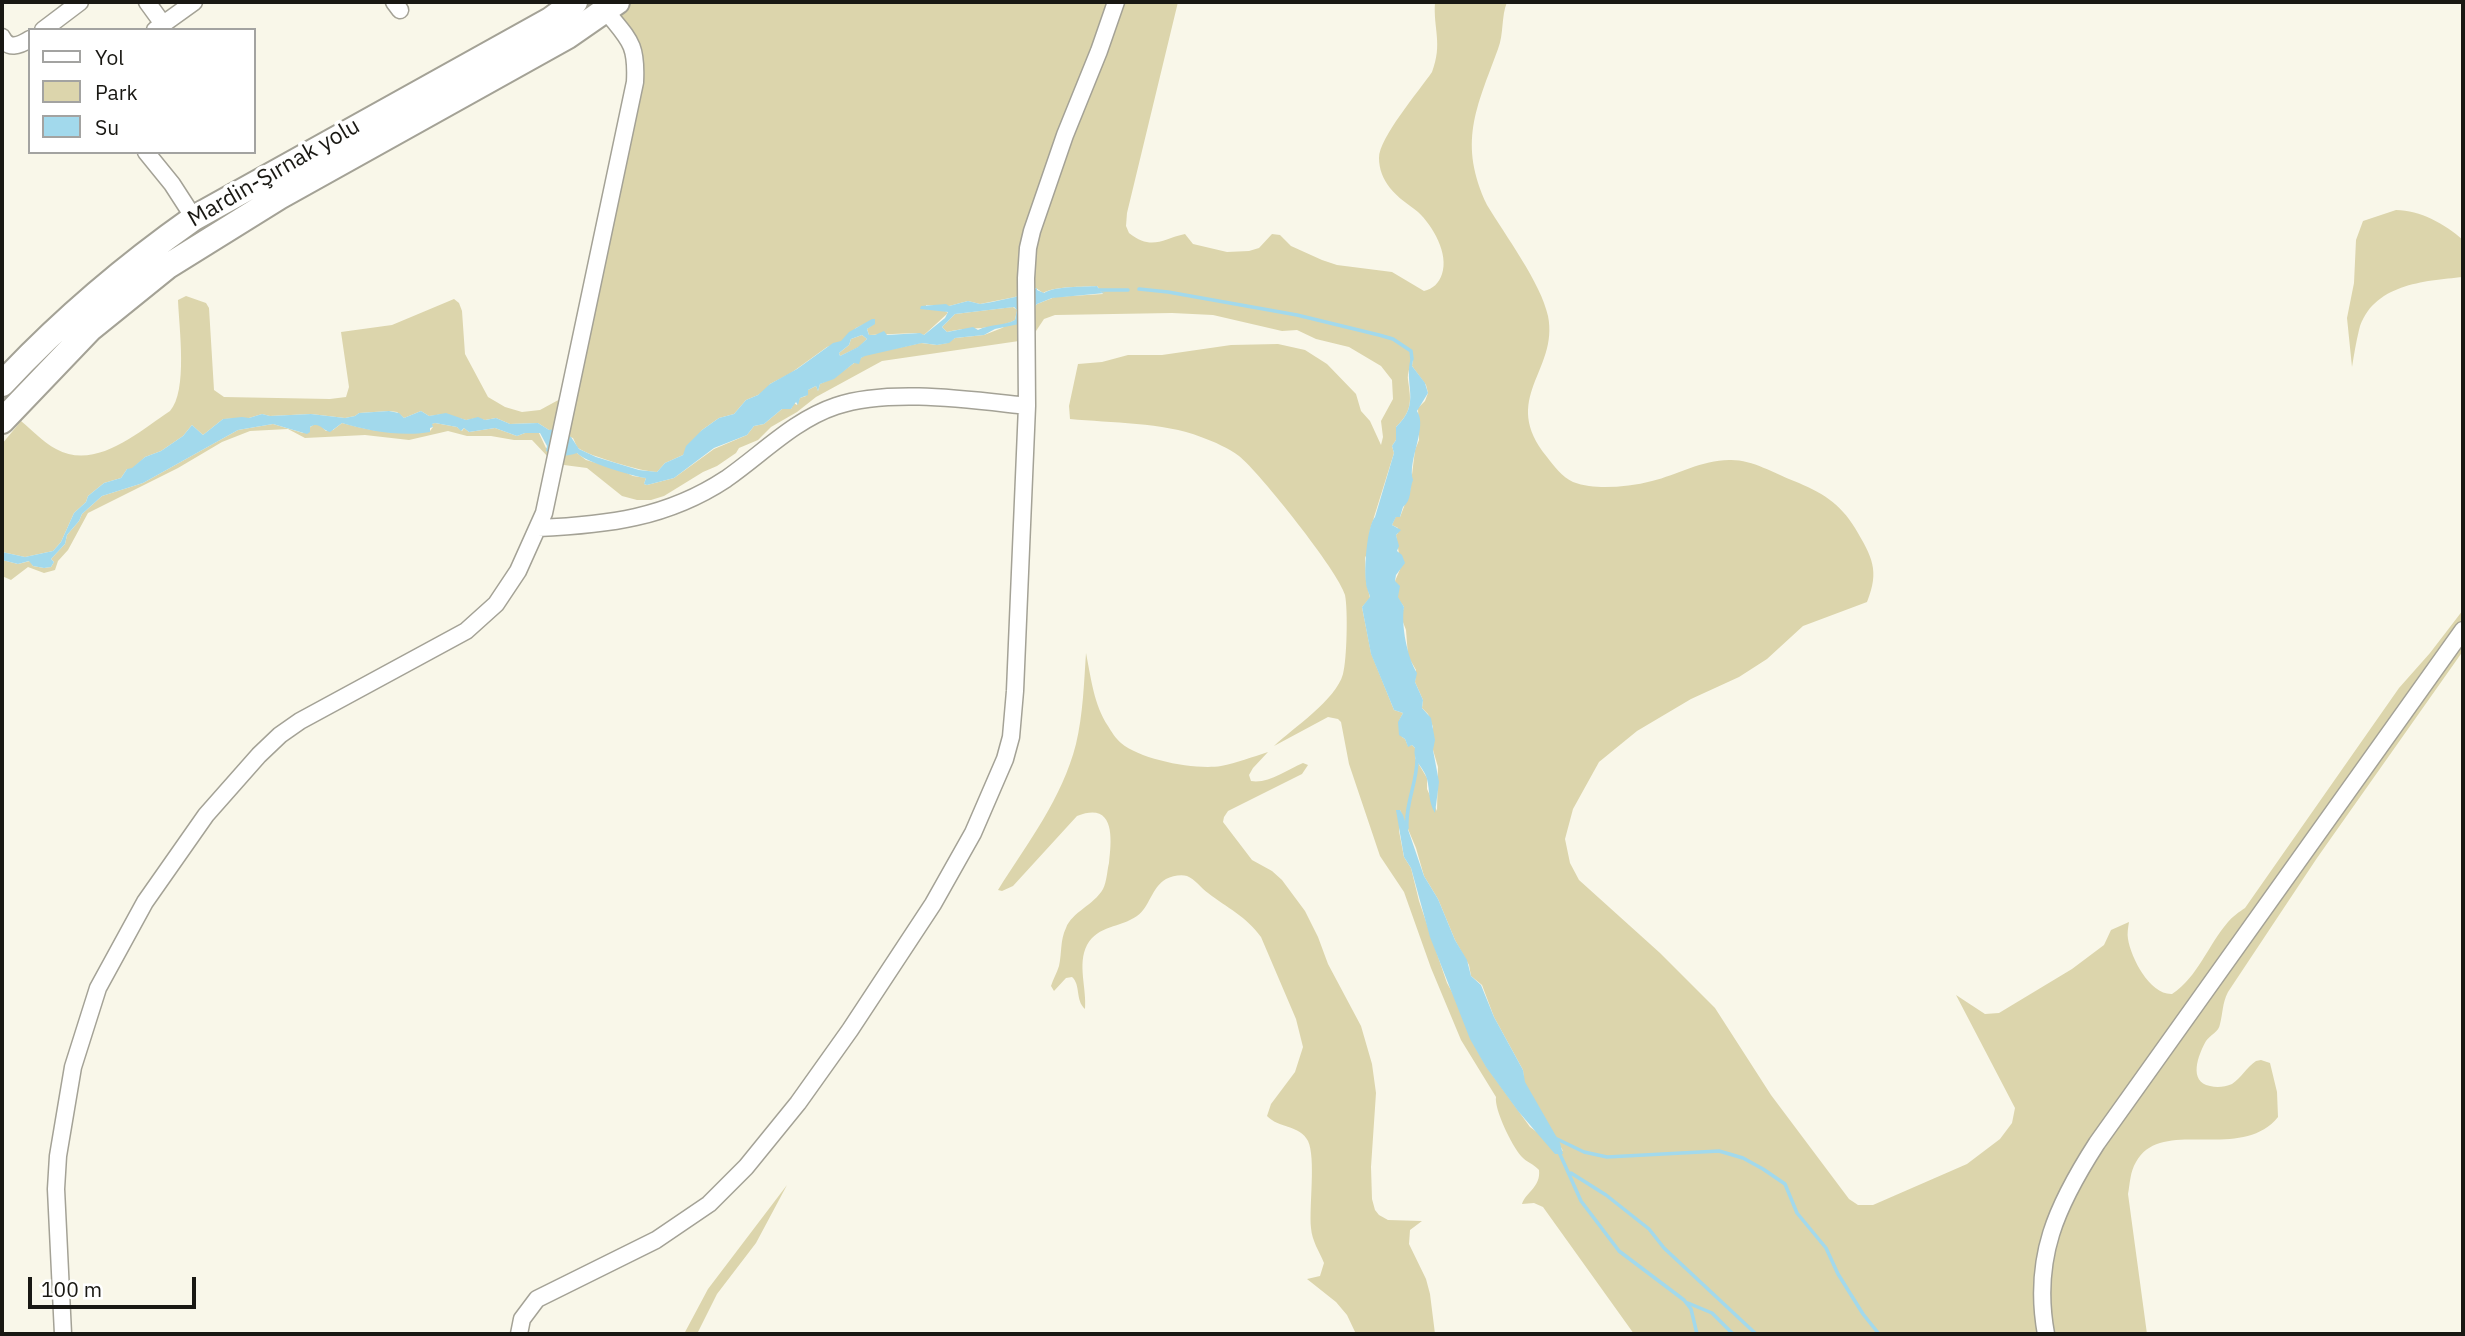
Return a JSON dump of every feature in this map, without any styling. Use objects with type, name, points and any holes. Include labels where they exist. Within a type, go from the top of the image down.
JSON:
[{"type":"highway","name":"Mardin-Şırnak yolu","points":[[2,384],[75,310],[155,245],[194,218],[550,20],[575,2]]},
{"type":"highway","points":[[2,421],[90,329],[168,266],[279,197],[568,36],[612,6]]},
{"type":"street","points":[[46,28],[80,2]]},
{"type":"street","points":[[147,2],[159,27],[194,2]]},
{"type":"street","points":[[519,1334],[522,1318],[537,1299],[679,1226],[709,1204],[746,1167],[798,1103],[850,1030],[933,904],[973,833],[1005,759],[1011,737],[1016,691],[1027,406],[1026,278],[1032,231],[1116,2]]},
{"type":"street","points":[[63,1334],[56,1189],[72,1067],[98,988],[145,902],[206,815],[280,736],[300,721],[438,647],[478,622],[507,588],[541,521],[635,82],[634,50],[612,6]]},
{"type":"street","points":[[148,154],[172,184],[194,218]]},
{"type":"street","points":[[541,521],[615,522],[668,510],[725,479],[804,421],[839,405],[884,398],[932,398],[1027,406]]},
{"type":"street","points":[[2046,1334],[2042,1287],[2047,1247],[2059,1208],[2077,1175],[2096,1143],[2463,630]]},
{"type":"green space","points":[[632,2],[1178,2],[1127,213],[1126,226],[1129,233],[1151,243],[1185,234],[1193,244],[1227,252],[1259,248],[1272,234],[1280,235],[1291,246],[1322,260],[1337,265],[1392,272],[1424,291],[1433,287],[1441,277],[1444,266],[1441,249],[1424,218],[1396,195],[1385,181],[1379,158],[1381,149],[1392,127],[1432,72],[1437,53],[1435,2],[1507,2],[1500,43],[1473,126],[1473,163],[1487,205],[1530,274],[1548,316],[1546,353],[1529,401],[1528,418],[1534,436],[1547,457],[1569,480],[1601,487],[1646,482],[1719,461],[1737,460],[1754,464],[1813,489],[1829,499],[1849,519],[1870,556],[1873,581],[1867,602],[1803,626],[1767,659],[1739,677],[1691,699],[1637,731],[1599,762],[1573,809],[1565,839],[1570,863],[1579,880],[1660,953],[1715,1008],[1771,1095],[1849,1199],[1858,1205],[1873,1205],[1967,1164],[2000,1139],[2012,1123],[2015,1108],[1956,995],[1985,1014],[1999,1013],[2072,969],[2104,945],[2111,930],[2129,922],[2128,939],[2137,965],[2156,988],[2172,994],[2196,970],[2228,922],[2245,908],[2399,688],[2463,610],[2463,651],[2317,858],[2228,992],[2219,1027],[2206,1041],[2200,1053],[2197,1074],[2203,1083],[2213,1087],[2232,1084],[2256,1061],[2270,1063],[2277,1092],[2278,1117],[2262,1130],[2244,1137],[2164,1142],[2148,1149],[2134,1166],[2128,1194],[2147,1334],[1634,1334],[1543,1207],[1534,1203],[1522,1204],[1538,1181],[1539,1170],[1517,1151],[1501,1118],[1496,1097],[1461,1040],[1431,968],[1404,892],[1380,856],[1349,764],[1341,722],[1328,717],[1274,746],[1313,713],[1339,684],[1344,667],[1347,612],[1340,583],[1280,501],[1249,466],[1230,450],[1201,437],[1170,428],[1070,419],[1069,406],[1078,364],[1102,362],[1128,355],[1162,355],[1231,345],[1278,344],[1305,350],[1327,364],[1356,394],[1361,411],[1370,421],[1381,445],[1381,421],[1393,399],[1392,380],[1381,366],[1349,347],[1316,339],[1297,330],[1282,331],[1213,315],[1055,315],[1044,319],[1036,331],[1019,341],[882,361],[816,397],[771,427],[758,440],[739,448],[717,466],[664,496],[651,500],[622,496],[587,468],[564,465],[550,459],[532,440],[467,436],[448,431],[409,440],[365,435],[305,438],[288,429],[250,431],[222,442],[178,468],[88,513],[55,570],[44,573],[28,567],[11,580],[2,576],[2,560],[18,564],[30,561],[33,566],[51,567],[54,562],[51,559],[65,544],[67,535],[82,514],[102,496],[143,483],[238,430],[273,424],[303,433],[313,425],[320,425],[326,431],[333,430],[342,423],[408,433],[430,431],[433,427],[431,424],[435,423],[457,427],[462,431],[464,428],[469,432],[495,428],[517,436],[539,433],[546,448],[577,453],[586,460],[646,478],[644,484],[647,485],[674,478],[714,449],[747,435],[754,426],[764,424],[782,409],[791,409],[794,403],[797,405],[800,398],[806,396],[808,390],[816,386],[818,391],[820,384],[835,377],[865,355],[921,343],[937,345],[955,338],[984,335],[1002,328],[1031,311],[1037,304],[1055,297],[1103,294],[1097,286],[1062,288],[1043,293],[1036,288],[1015,297],[980,304],[968,301],[949,306],[926,305],[926,309],[948,313],[924,335],[869,335],[867,329],[875,323],[875,319],[856,328],[841,342],[827,347],[791,373],[770,384],[758,395],[746,400],[734,414],[719,418],[702,430],[683,455],[665,463],[657,472],[629,467],[593,455],[578,448],[573,438],[549,430],[538,423],[510,424],[496,418],[466,420],[444,414],[429,416],[421,411],[404,418],[397,412],[389,411],[359,413],[345,418],[311,414],[262,414],[249,418],[223,419],[203,435],[192,425],[183,436],[161,451],[145,457],[132,469],[127,469],[121,478],[104,483],[88,496],[86,502],[74,513],[61,542],[53,551],[25,557],[2,552],[2,444],[21,421],[56,449],[71,455],[86,455],[116,446],[170,411],[176,402],[181,374],[178,300],[186,296],[206,303],[209,308],[214,390],[224,397],[346,397],[349,387],[341,332],[392,325],[454,299],[462,311],[465,354],[488,397],[505,407],[522,412],[540,410],[562,398],[636,59],[612,18]],"holes":[[[1413,357],[1412,366],[1426,385],[1428,393],[1418,408],[1419,440],[1415,450],[1410,491],[1400,517],[1396,516],[1392,525],[1398,528],[1396,535],[1401,567],[1395,581],[1397,597],[1404,607],[1401,617],[1406,630],[1408,656],[1416,670],[1415,682],[1423,700],[1422,708],[1428,714],[1433,727],[1433,750],[1438,767],[1437,811],[1427,789],[1427,778],[1415,758],[1415,748],[1408,746],[1402,737],[1399,721],[1403,713],[1394,710],[1371,653],[1362,607],[1370,598],[1365,558],[1370,530],[1394,453],[1392,446],[1396,440],[1396,427],[1410,405],[1408,377]],[[1400,810],[1424,876],[1438,899],[1469,965],[1471,976],[1482,985],[1494,1017],[1523,1070],[1524,1082],[1563,1151],[1530,1127],[1486,1066],[1471,1039],[1457,1001],[1447,983],[1419,901],[1411,868],[1404,857],[1399,831]]]},
{"type":"green space","points":[[2396,210],[2414,212],[2432,219],[2463,240],[2463,277],[2416,283],[2387,294],[2375,303],[2359,330],[2352,367],[2347,318],[2354,283],[2356,240],[2363,221]]},
{"type":"green space","points":[[1013,307],[1017,310],[1015,320],[1007,323],[947,332],[942,327],[955,314]]},
{"type":"green space","points":[[862,335],[867,339],[859,347],[840,356],[839,353],[849,345],[851,339]]},
{"type":"green space","points":[[1086,653],[1103,718],[1117,739],[1130,749],[1155,759],[1210,767],[1268,752],[1253,768],[1249,775],[1251,781],[1271,778],[1303,763],[1308,765],[1302,774],[1228,811],[1223,822],[1252,860],[1282,880],[1305,911],[1328,964],[1361,1026],[1372,1064],[1376,1093],[1371,1167],[1372,1199],[1375,1210],[1388,1220],[1422,1221],[1410,1230],[1409,1244],[1426,1279],[1435,1334],[1356,1334],[1347,1315],[1336,1302],[1307,1279],[1320,1276],[1324,1263],[1311,1228],[1310,1149],[1308,1141],[1300,1132],[1267,1116],[1271,1104],[1295,1072],[1303,1047],[1296,1019],[1261,937],[1249,923],[1190,877],[1179,875],[1166,879],[1157,887],[1137,916],[1103,930],[1087,945],[1083,960],[1085,1009],[1072,977],[1066,978],[1054,991],[1051,986],[1059,966],[1063,937],[1069,922],[1099,895],[1104,886],[1111,843],[1105,818],[1089,813],[1077,816],[1013,886],[998,890],[1043,820],[1070,764],[1080,722]]},
{"type":"green space","points":[[787,1185],[756,1243],[717,1294],[697,1334],[684,1334],[708,1289]]},
{"type":"water","points":[[1097,286],[1105,293],[1052,298],[1037,304],[1019,324],[995,329],[984,335],[955,338],[949,343],[937,345],[922,343],[865,356],[859,364],[854,363],[834,379],[820,384],[818,391],[816,386],[808,390],[808,395],[800,398],[798,405],[796,402],[791,409],[782,409],[764,424],[754,426],[747,435],[714,448],[674,478],[647,485],[644,484],[646,478],[620,472],[577,453],[562,456],[546,451],[547,446],[540,433],[517,436],[495,428],[469,432],[464,428],[461,431],[457,427],[435,423],[432,424],[430,432],[397,433],[374,431],[342,423],[330,432],[313,425],[307,434],[273,424],[238,430],[143,483],[102,496],[82,514],[67,535],[65,544],[51,559],[54,562],[51,567],[33,566],[29,561],[18,564],[2,560],[2,552],[25,557],[53,551],[61,542],[74,513],[86,502],[88,496],[104,483],[121,478],[127,469],[145,457],[161,451],[183,436],[192,425],[203,435],[223,419],[249,418],[262,414],[311,414],[345,418],[359,413],[389,411],[399,413],[404,418],[421,411],[429,416],[446,413],[466,420],[478,417],[485,420],[496,418],[510,424],[538,423],[549,430],[554,429],[571,437],[579,449],[596,457],[639,470],[657,472],[665,463],[683,455],[686,446],[702,430],[719,418],[734,414],[746,400],[758,395],[770,384],[872,319],[875,319],[875,324],[867,329],[869,335],[884,331],[887,335],[924,335],[945,318],[948,312],[920,309],[921,306],[949,306],[968,301],[980,304],[1015,297],[1037,288],[1044,293],[1062,288]],"holes":[[[1014,307],[1017,310],[1015,320],[1006,323],[978,330],[973,327],[947,332],[942,327],[955,314]],[[862,335],[867,339],[840,356],[839,353],[849,345],[851,339]]]},
{"type":"water","points":[[1411,357],[1412,366],[1425,383],[1428,393],[1417,411],[1420,426],[1409,498],[1400,517],[1396,517],[1392,525],[1401,530],[1396,535],[1399,546],[1397,551],[1405,563],[1395,581],[1400,586],[1398,597],[1404,607],[1406,641],[1417,673],[1415,682],[1423,700],[1422,708],[1431,718],[1435,740],[1433,750],[1439,782],[1435,813],[1426,775],[1415,757],[1415,748],[1412,745],[1408,747],[1405,739],[1399,735],[1398,722],[1403,713],[1394,710],[1371,654],[1362,607],[1370,597],[1365,567],[1370,529],[1394,453],[1392,446],[1396,440],[1396,427],[1404,418],[1410,402]]},
{"type":"water","points":[[1396,810],[1400,810],[1403,815],[1424,876],[1467,960],[1471,976],[1481,985],[1494,1017],[1523,1070],[1525,1082],[1560,1143],[1563,1154],[1555,1154],[1518,1111],[1486,1067],[1470,1039],[1430,937],[1411,868],[1404,857]]},
{"type":"waterway","points":[[1139,289],[1297,315],[1379,335],[1393,339],[1411,351],[1412,359]]},
{"type":"waterway","points":[[1097,290],[1128,290]]},
{"type":"waterway","points":[[1407,828],[1417,757]]},
{"type":"waterway","points":[[1555,1138],[1584,1152],[1607,1157],[1719,1151],[1743,1158],[1763,1169],[1785,1184],[1797,1213],[1826,1248],[1838,1274],[1879,1334]]},
{"type":"waterway","points":[[1559,1152],[1581,1201],[1619,1251],[1684,1300],[1691,1309],[1697,1334]]},
{"type":"waterway","points":[[1571,1173],[1606,1195],[1649,1229],[1664,1248],[1756,1334]]},
{"type":"waterway","points":[[1688,1303],[1712,1313],[1733,1334]]}]
